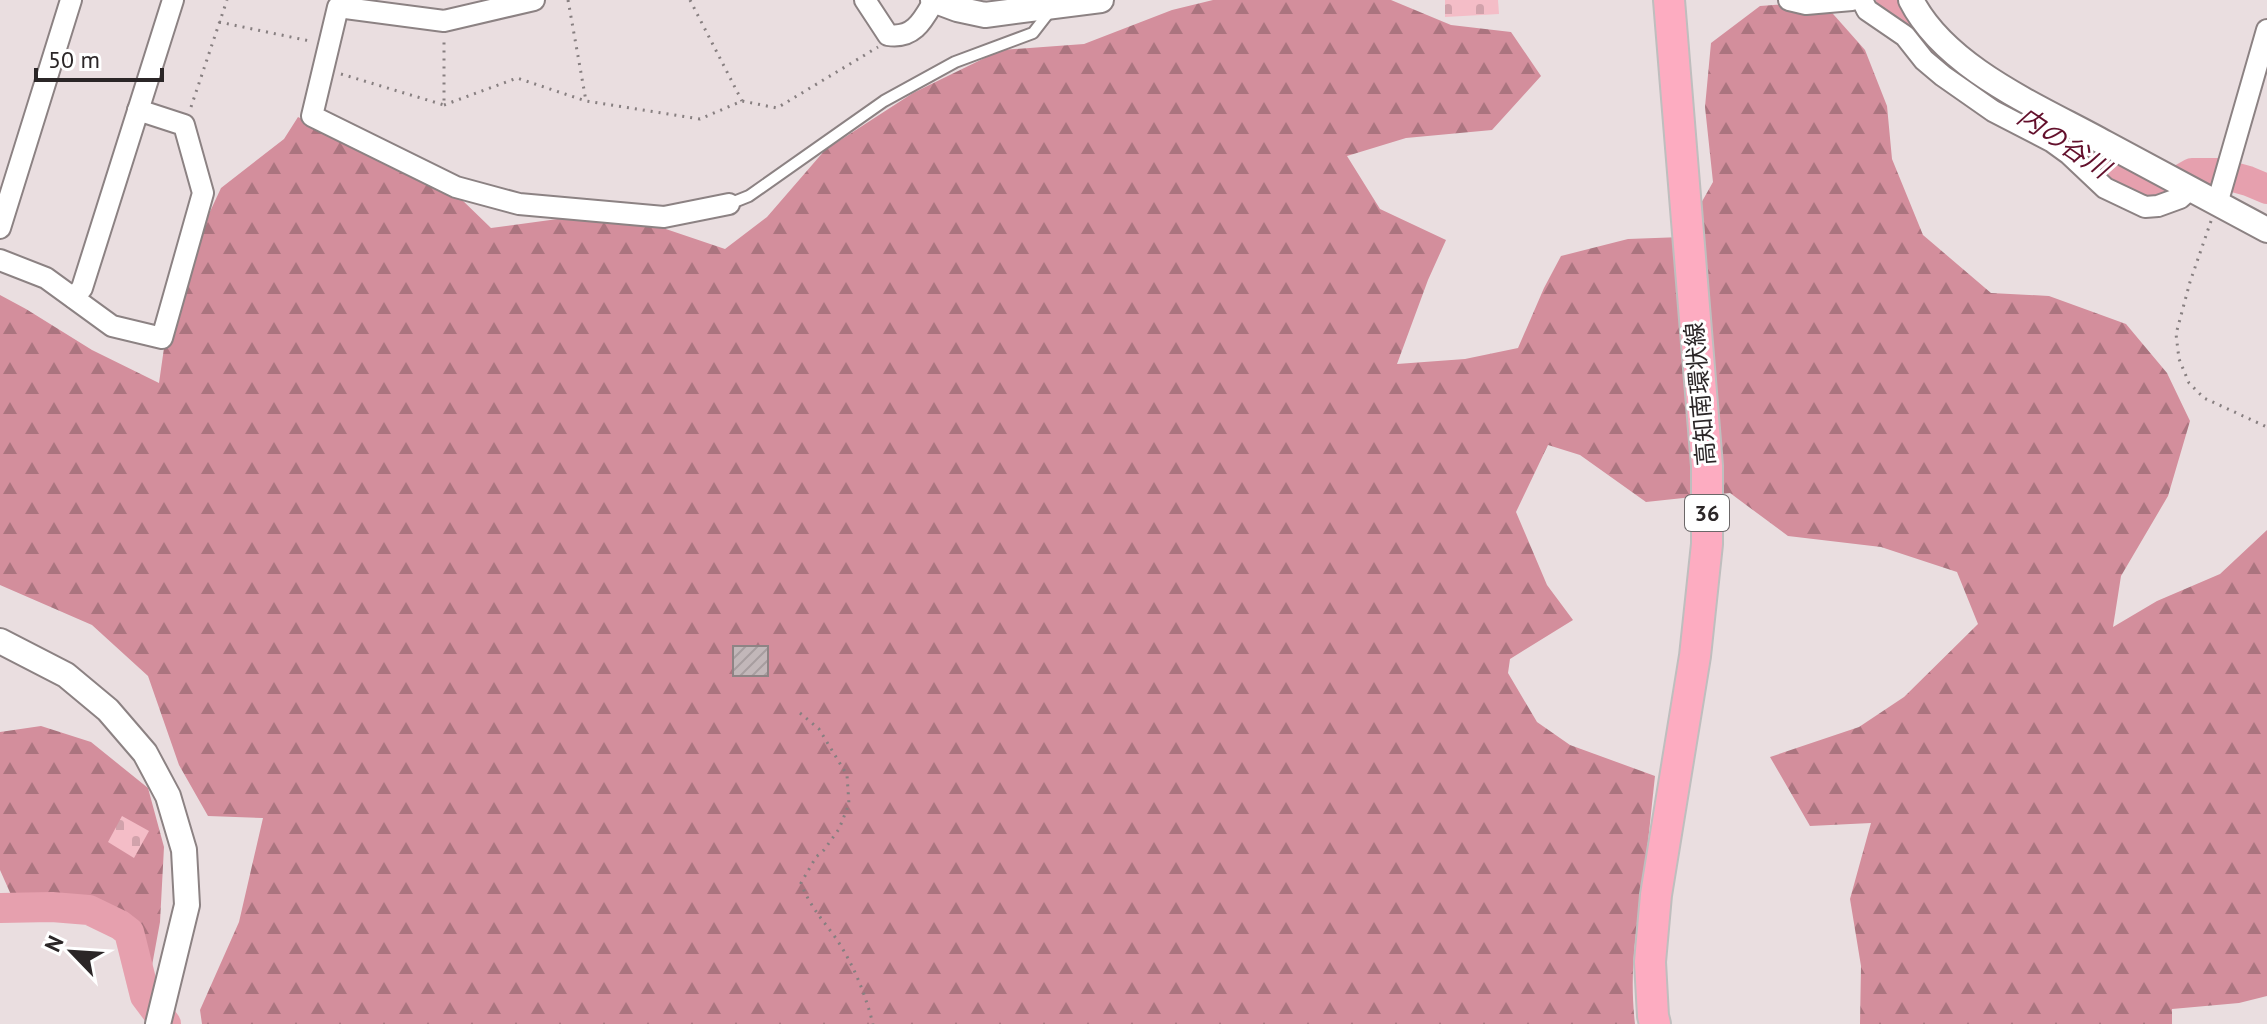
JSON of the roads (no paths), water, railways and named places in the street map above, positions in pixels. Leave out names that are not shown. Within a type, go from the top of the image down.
[{"type":"main road","name":"高知南環状線","points":[[1655,1024],[1650,962],[1656,895],[1695,656],[1707,544],[1707,466],[1669,0]]},
{"type":"street","points":[[0,228],[71,0]]},
{"type":"street","points":[[74,298],[82,288],[173,0]]},
{"type":"street","points":[[534,0],[444,21],[338,7],[312,116],[456,187],[519,204],[664,217],[729,204]]},
{"type":"street","points":[[865,0],[888,35],[899,37],[921,24],[933,0],[985,8],[1053,6],[1101,0]]},
{"type":"street","points":[[1789,0],[1806,4],[1852,0]]},
{"type":"street","points":[[1862,0],[1867,10],[1905,36],[1924,60],[1943,76],[1993,111],[2051,141],[2105,188],[2145,207],[2180,198],[2190,189]]},
{"type":"street","points":[[1911,0],[1940,40],[1976,69],[2190,189],[2220,195],[2267,230]]},
{"type":"street","points":[[2220,195],[2267,30]]},
{"type":"street","points":[[0,260],[46,278],[112,326],[162,338],[203,193],[184,125],[138,110]]},
{"type":"street","points":[[0,641],[66,675],[108,710],[145,753],[168,796],[184,850],[187,905],[158,1024]]},
{"type":"lane","points":[[729,204],[749,196],[884,101],[955,62],[1033,33],[1053,6]]},
{"type":"waterway","name":"内の谷川","points":[[1891,0],[1930,51],[1972,86],[2057,131],[2102,162],[2136,192],[2157,193],[2192,173],[2219,173],[2267,189]]},
{"type":"waterway","points":[[0,908],[89,910],[120,925],[129,932],[145,996],[166,1024]]}]
